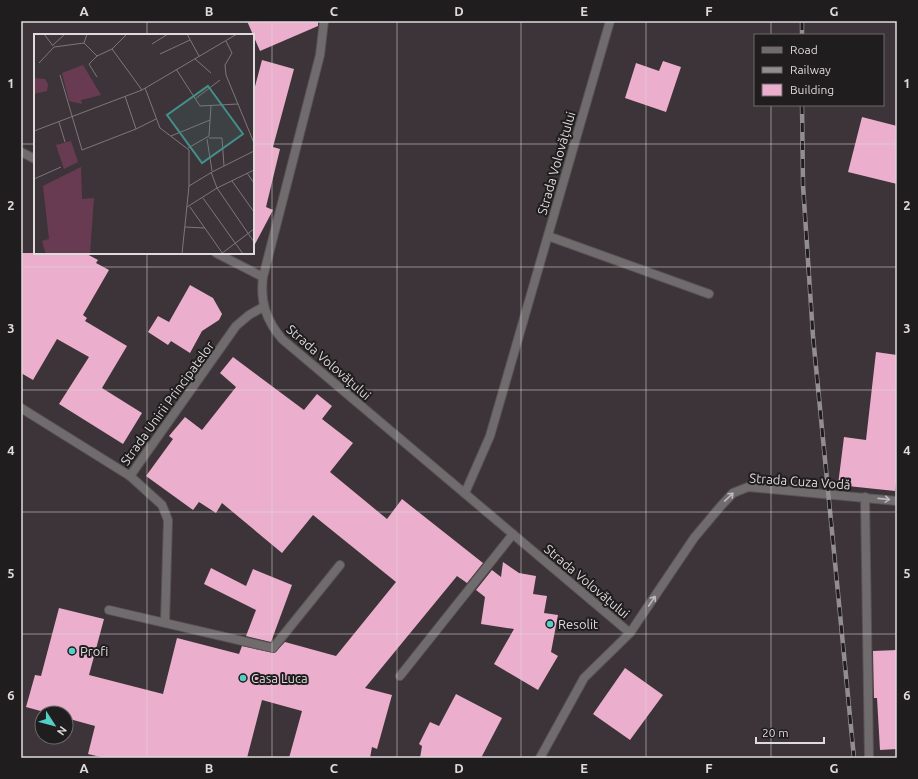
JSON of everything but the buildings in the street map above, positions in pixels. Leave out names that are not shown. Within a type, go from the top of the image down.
[{"type":"street","name":"Strada Volovățului","points":[[324,21],[320,55],[263,277],[261,292],[263,307],[272,328],[282,339],[630,633],[584,678],[540,758]]},
{"type":"street","name":"Strada Volovățului","points":[[465,493],[490,436],[610,21]]},
{"type":"street","points":[[21,152],[34,159]]},
{"type":"street","points":[[548,236],[709,294]]},
{"type":"street","points":[[218,254],[263,277]]},
{"type":"street","name":"Strada Unirii Principatelor","points":[[21,408],[130,476],[236,326],[249,315],[263,307]]},
{"type":"street","points":[[130,476],[162,505],[168,520],[165,623]]},
{"type":"street","name":"Strada Cuza Vodă","points":[[630,633],[694,538],[733,493],[748,487],[829,496],[897,501]]},
{"type":"street","points":[[865,498],[869,758]]},
{"type":"street","points":[[400,676],[513,534]]},
{"type":"street","points":[[109,610],[273,648],[340,565]]},
{"type":"railway","points":[[802,21],[802,34]]},
{"type":"railway","points":[[802,106],[803,185],[813,336],[854,758]]},
{"type":"place","name":"Resolit","points":[[550,624]]},
{"type":"place","name":"Profi","points":[[72,651]]},
{"type":"place","name":"Casa Luca","points":[[243,678]]}]
